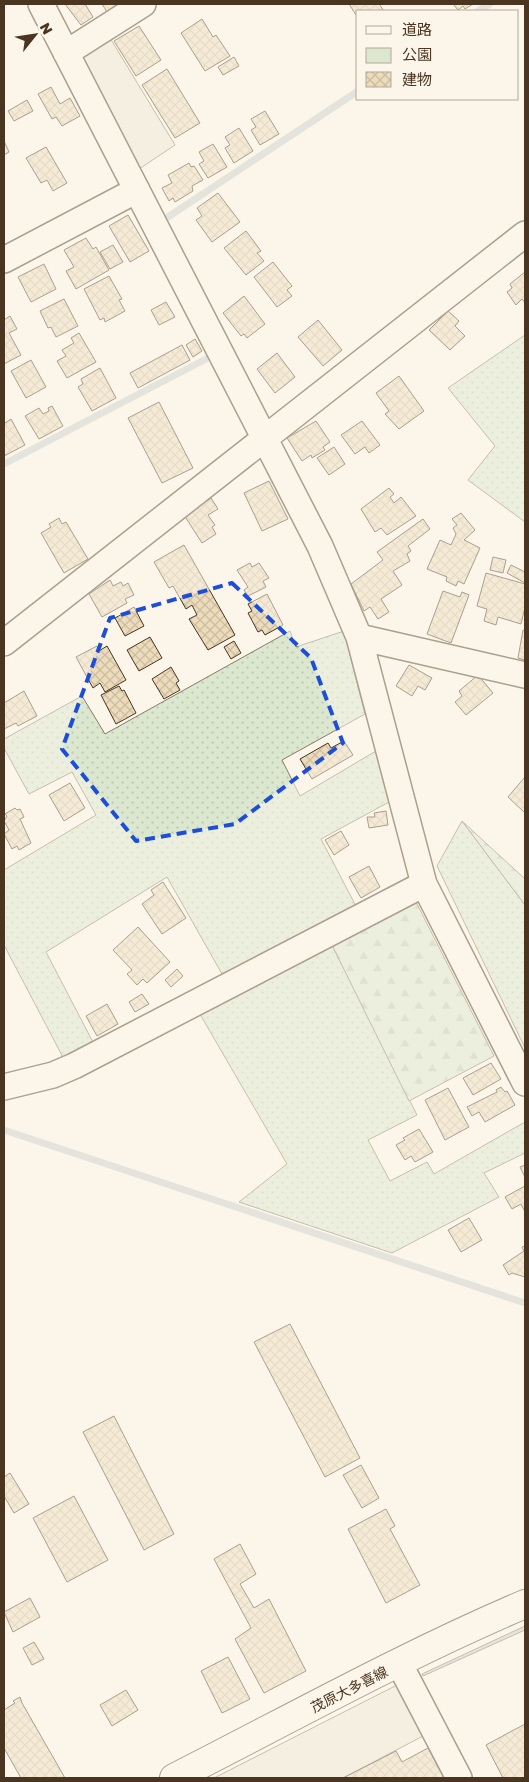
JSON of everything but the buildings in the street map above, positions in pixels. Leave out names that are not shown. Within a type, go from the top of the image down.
[{"type":"main road","name":"茂原大多喜線","points":[[174,1778],[399,1663],[476,1625],[525,1604]]},
{"type":"street","points":[[41,4],[320,546],[359,637],[424,884],[525,1083]]},
{"type":"street","points":[[66,53],[143,4]]},
{"type":"street","points":[[4,260],[137,190]]},
{"type":"street","points":[[4,644],[264,440],[280,424],[411,325],[525,234]]},
{"type":"street","points":[[359,637],[525,675]]},
{"type":"street","points":[[4,1087],[52,1075],[74,1066],[424,884]]},
{"type":"street","points":[[399,1663],[459,1778]]},
{"type":"highlighted area","points":[[232,583],[311,658],[343,743],[235,824],[136,841],[62,749],[110,618]]},
{"type":"green space","points":[[525,335],[525,522],[468,480],[495,446],[448,388]]},
{"type":"green space","points":[[290,631],[296,647],[344,631],[365,714],[282,760],[300,796],[376,751],[389,802],[321,839],[359,912],[226,981],[167,877],[46,952],[96,1048],[66,1063],[4,945],[4,870],[96,815],[72,772],[29,794],[4,748],[4,739],[82,696],[105,734]]},
{"type":"green space","points":[[462,821],[525,905],[525,1048],[437,866]]},
{"type":"green space","points":[[462,821],[525,879],[525,905]]},
{"type":"green space","points":[[416,902],[494,1056],[409,1101],[329,939]]},
{"type":"green space","points":[[329,939],[417,1115],[368,1140],[390,1181],[427,1162],[434,1174],[525,1122],[525,1153],[484,1173],[499,1197],[392,1253],[239,1202],[287,1164],[197,1009]]},
{"type":"shaded area","points":[[110,38],[175,145],[139,169],[82,56]]},
{"type":"shaded area","points":[[525,1626],[525,1630],[423,1676],[422,1674]]},
{"type":"shaded area","points":[[397,1685],[423,1736],[343,1778],[214,1778]]},
{"type":"waterway","points":[[480,10],[490,4]]},
{"type":"waterway","points":[[165,219],[356,92]]},
{"type":"waterway","points":[[4,464],[206,359]]},
{"type":"waterway","points":[[4,1130],[525,1303]]}]
